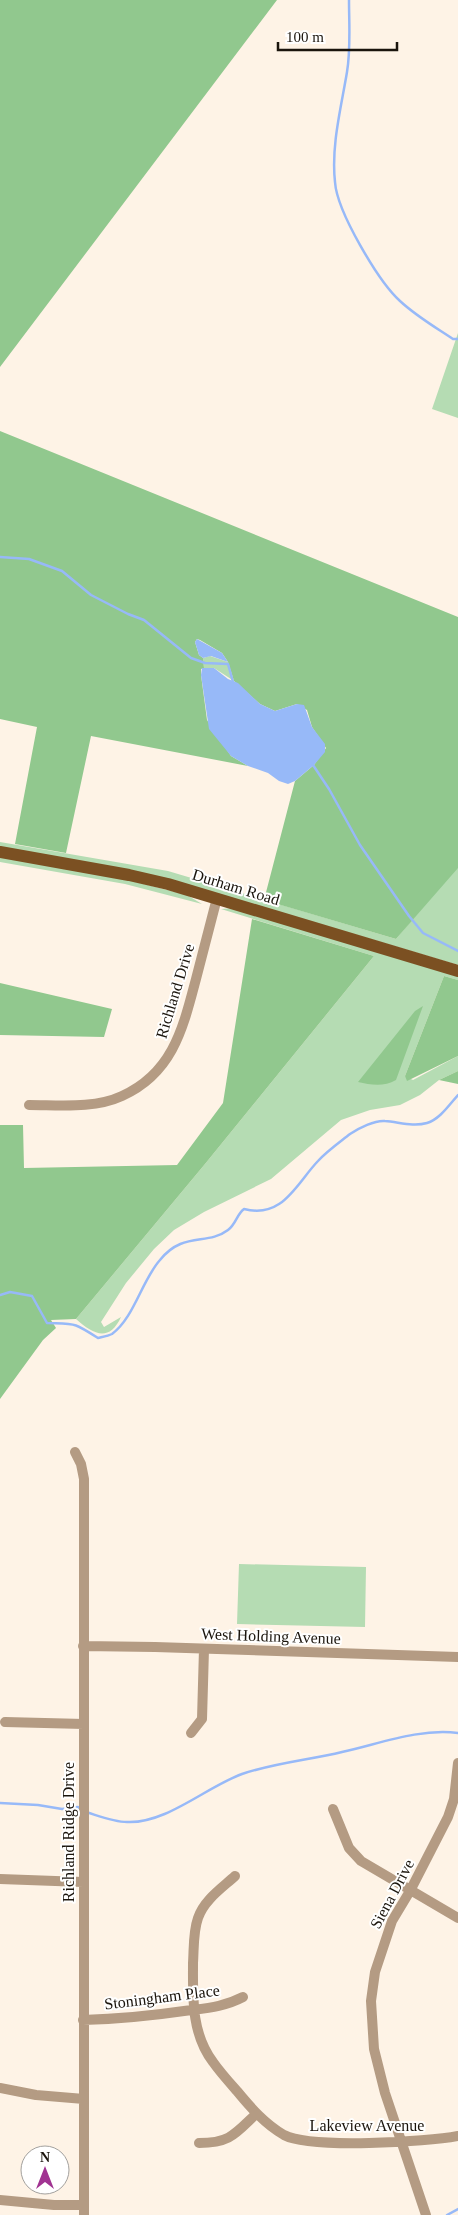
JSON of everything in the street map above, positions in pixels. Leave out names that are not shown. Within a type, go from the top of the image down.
[{"type":"main road","name":"Durham Road","points":[[0,852],[129,875],[217,898],[458,971]]},
{"type":"street","name":"Richland Drive","points":[[28,1105],[101,1102],[127,1093],[140,1086],[159,1070],[180,1037],[217,898]]},
{"type":"street","name":"Richland Ridge Drive","points":[[75,1452],[81,1464],[84,1479],[84,2210]]},
{"type":"street","name":"West Holding Avenue","points":[[83,1646],[458,1657]]},
{"type":"street","points":[[191,1733],[202,1719],[204,1649]]},
{"type":"street","points":[[5,1722],[84,1724]]},
{"type":"street","name":"Siena Drive","points":[[426,2215],[386,2093],[374,2049],[371,2001],[375,1972],[382,1945],[392,1921],[410,1891],[456,1800],[458,1763]]},
{"type":"street","points":[[333,1809],[349,1848],[360,1861],[458,1918]]},
{"type":"street","name":"Lakeview Avenue","points":[[235,1876],[208,1901],[198,1917],[194,1936],[193,2010],[197,2027],[212,2061],[256,2114],[285,2135],[304,2141],[402,2141],[458,2136]]},
{"type":"street","points":[[0,1879],[83,1882]]},
{"type":"street","name":"Stoningham Place","points":[[83,2020],[141,2017],[228,2005],[243,1996]]},
{"type":"street","points":[[0,2088],[36,2095],[84,2099]]},
{"type":"street","points":[[199,2144],[218,2143],[235,2135],[256,2114]]},
{"type":"street","points":[[0,2200],[84,2210]]},
{"type":"green space","points":[[0,0],[277,0],[0,367]]},
{"type":"green space","points":[[458,333],[458,418],[432,409]]},
{"type":"green space","points":[[0,431],[458,617],[458,868],[396,939],[264,900],[295,781],[314,765],[326,748],[312,727],[307,710],[297,704],[275,711],[260,704],[234,681],[228,662],[222,653],[197,639],[195,642],[199,655],[203,658],[204,668],[201,669],[201,675],[207,720],[231,756],[248,766],[91,736],[66,853],[15,844],[37,727],[0,719]]},
{"type":"green space","points":[[210,656],[228,662],[234,681],[214,668],[204,668],[203,658]]},
{"type":"green space","points":[[0,842],[168,871],[396,939],[458,865],[458,965],[168,879],[0,848]]},
{"type":"green space","points":[[0,857],[124,879],[187,895],[202,904],[125,884],[0,862]]},
{"type":"green space","points":[[234,908],[458,974],[458,980],[444,976],[405,1076],[413,1080],[458,1056],[458,1071],[439,1080],[420,1095],[400,1105],[370,1110],[341,1120],[271,1179],[204,1212],[174,1230],[154,1249],[126,1283],[101,1322],[104,1327],[121,1317],[116,1325],[106,1333],[95,1332],[76,1319],[374,956],[221,909]]},
{"type":"green space","points":[[252,919],[374,956],[76,1319],[51,1320],[56,1328],[43,1340],[0,1399],[0,1125],[23,1125],[24,1168],[177,1165],[223,1103]]},
{"type":"green space","points":[[444,976],[458,980],[458,1056],[407,1081],[405,1076]]},
{"type":"green space","points":[[0,983],[112,1009],[104,1037],[0,1035]]},
{"type":"green space","points":[[423,1006],[396,1080],[373,1085],[358,1082],[415,1011]]},
{"type":"green space","points":[[458,1071],[458,1084],[439,1080]]},
{"type":"green space","points":[[239,1564],[366,1567],[365,1627],[237,1624]]},
{"type":"water","points":[[197,639],[222,653],[228,662],[211,656],[203,658],[199,655],[195,642]]},
{"type":"water","points":[[202,668],[214,668],[228,679],[238,683],[260,704],[275,711],[297,704],[304,705],[312,727],[325,744],[325,752],[314,765],[295,781],[288,784],[231,756],[209,729],[201,675]]},
{"type":"waterway","points":[[349,0],[350,36],[348,63],[334,155],[335,182],[343,211],[360,246],[391,292],[419,316],[453,339],[458,339]]},
{"type":"waterway","points":[[0,557],[29,559],[62,571],[91,595],[144,620],[191,658],[205,663],[228,664],[233,682]]},
{"type":"waterway","points":[[313,765],[329,789],[360,845],[409,916],[423,933],[458,951]]},
{"type":"waterway","points":[[0,1295],[10,1292],[32,1296],[47,1323],[74,1325],[98,1338],[110,1335],[126,1319],[154,1268],[177,1245],[220,1235],[231,1228],[244,1209],[257,1211],[269,1209],[279,1204],[295,1189],[329,1150],[358,1129],[381,1121],[411,1124],[427,1123],[440,1115],[458,1095]]},
{"type":"waterway","points":[[86,1812],[117,1821],[142,1821],[171,1811],[228,1780],[254,1770],[330,1755],[414,1735],[443,1732],[458,1733]]},
{"type":"waterway","points":[[0,1803],[38,1805],[62,1809],[78,1807],[82,1810]]},
{"type":"waterway","points":[[447,2215],[458,2209]]}]
